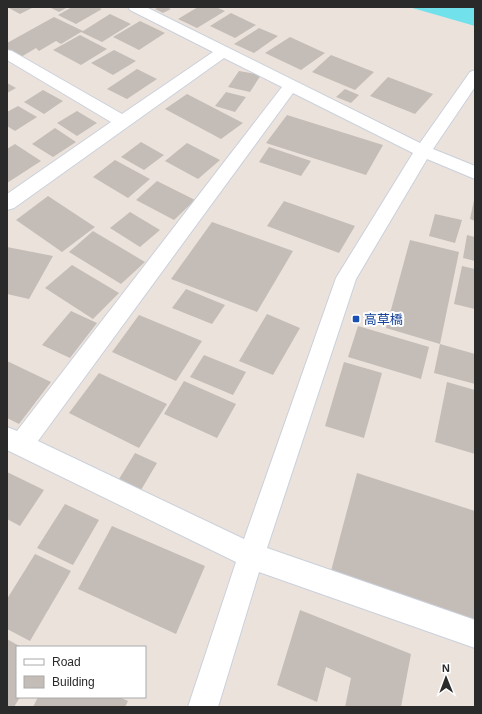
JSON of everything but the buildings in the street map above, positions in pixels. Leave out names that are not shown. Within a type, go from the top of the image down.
[{"type":"street","points":[[135,7],[423,151],[475,173]]},
{"type":"street","points":[[7,203],[224,51]]},
{"type":"street","points":[[7,54],[123,122]]},
{"type":"street","points":[[203,707],[251,556],[346,278],[423,151],[474,78]]},
{"type":"street","points":[[291,85],[14,441],[251,556],[475,634]]},
{"type":"water","points":[[409,7],[475,7],[475,26]]},
{"type":"place","name":"高草橋","points":[[356,319]]}]
